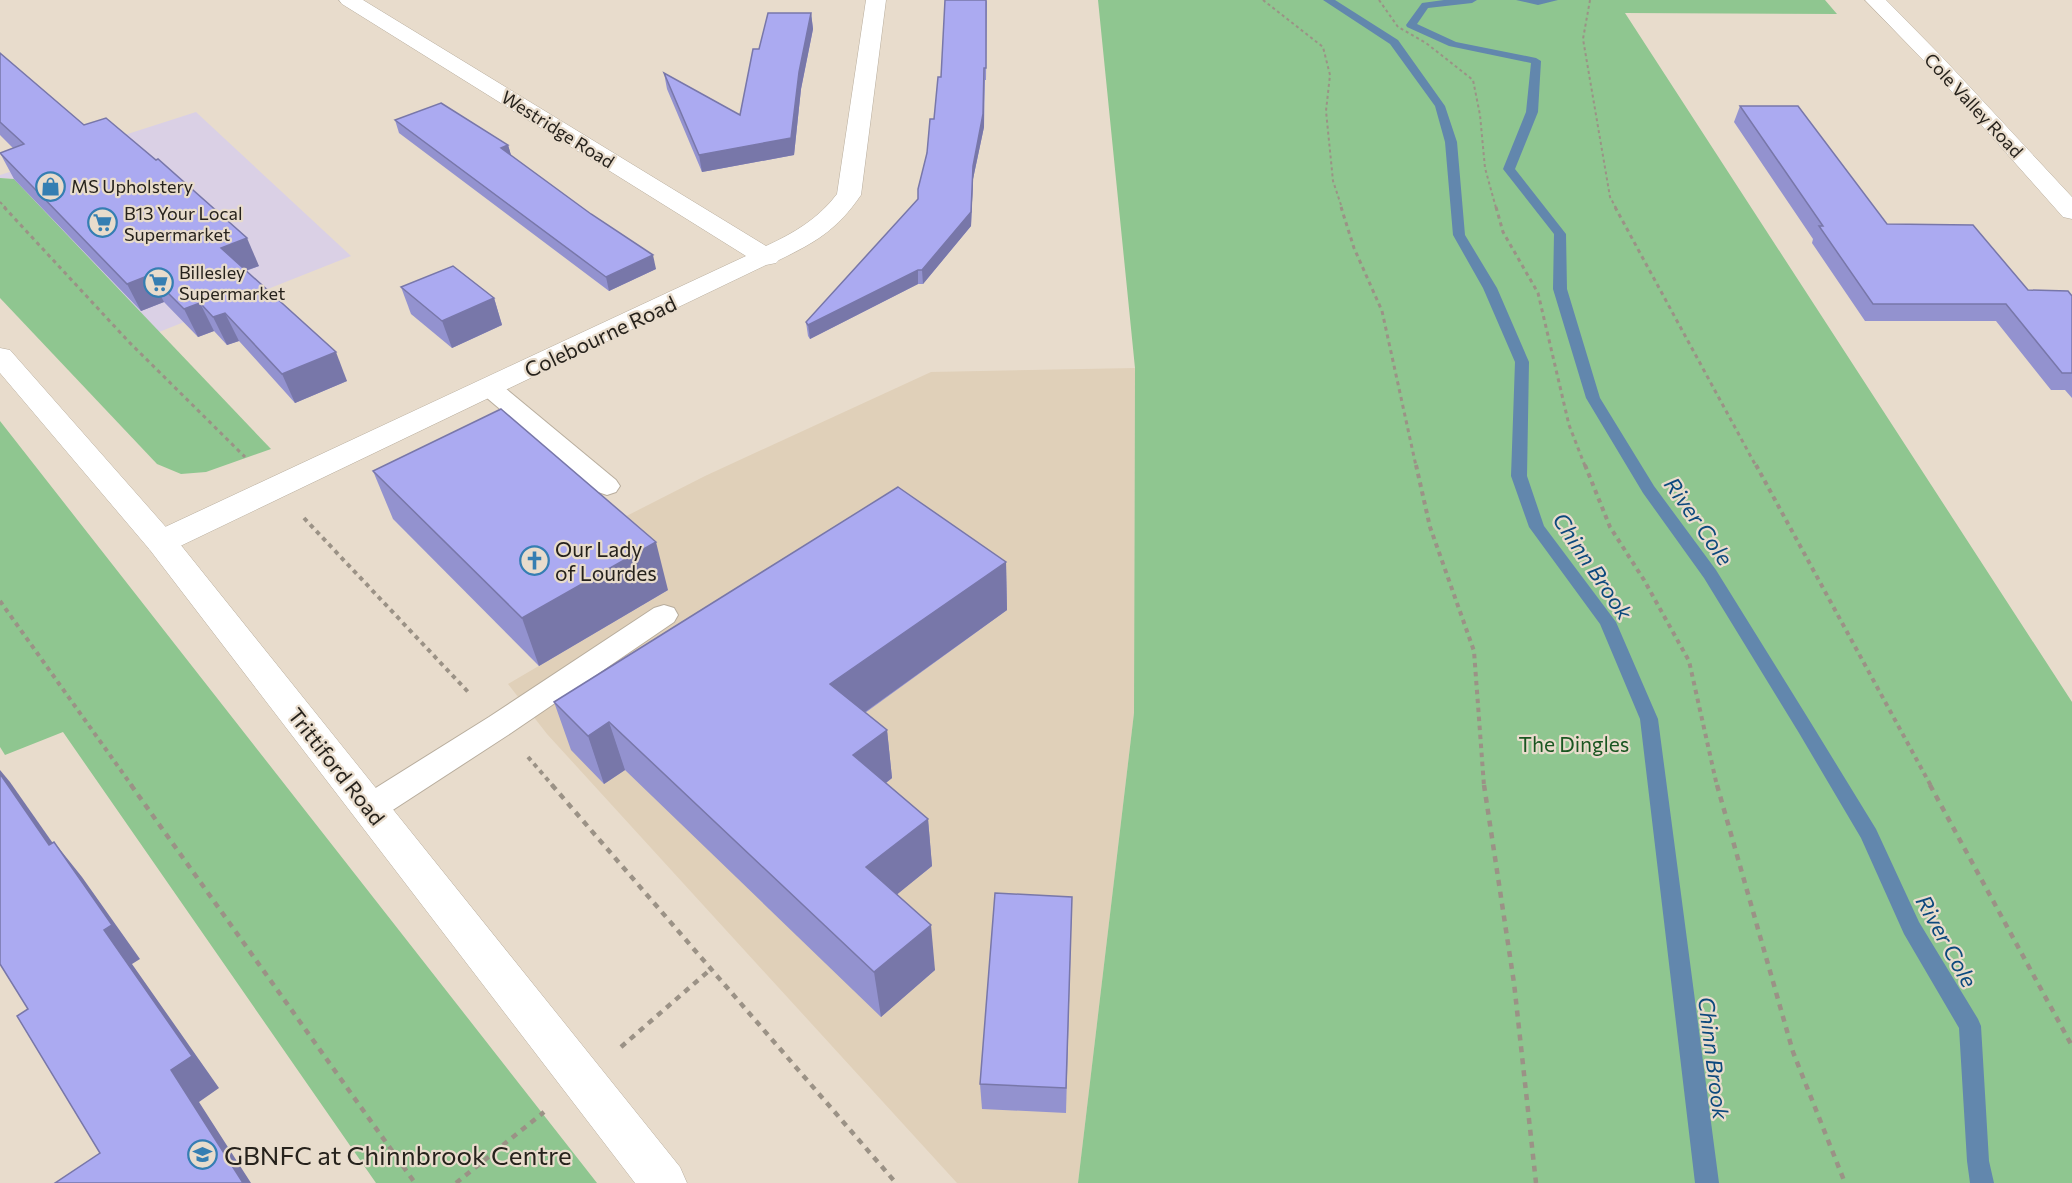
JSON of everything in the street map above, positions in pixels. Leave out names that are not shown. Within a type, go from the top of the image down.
[{"type":"street","name":"Westridge Road","points":[[349,0],[767,258]]},
{"type":"street","name":"Colebourne Road","points":[[161,542],[767,258],[808,236],[836,212],[849,195],[876,0]]},
{"type":"street","name":"Cole Valley Road","points":[[1875,0],[1935,61],[2072,212]]},
{"type":"street","name":"Trittiford Road","points":[[0,356],[161,542],[664,1183]]},
{"type":"lane","points":[[490,388],[607,486]]},
{"type":"lane","points":[[370,808],[500,725],[664,615]]},
{"type":"path","points":[[1263,0],[1323,47],[1330,75],[1326,111],[1333,181],[1354,248],[1382,311],[1430,527],[1474,651],[1480,768],[1514,983],[1536,1183]]},
{"type":"path","points":[[1380,0],[1398,27],[1426,43],[1473,80],[1485,168],[1503,232],[1538,293],[1569,425],[1610,527],[1644,580],[1689,661],[1720,800],[1793,1052],[1845,1183]]},
{"type":"path","points":[[1590,0],[1583,39],[1610,197],[2072,1046]]},
{"type":"path","points":[[0,202],[129,342],[276,489],[500,725],[896,1183]]},
{"type":"path","points":[[0,601],[415,1183]]},
{"type":"shaded area","points":[[196,112],[351,256],[159,332],[14,179],[0,178],[0,175]]},
{"type":"shaded area","points":[[1135,368],[1134,713],[1078,1183],[957,1183],[547,734],[508,684],[668,590],[599,530],[705,476],[931,372]]},
{"type":"green space","name":"The Dingles","points":[[1098,0],[1825,0],[1837,14],[1625,13],[2072,702],[2072,1183],[1078,1183],[1134,713],[1135,368]]},
{"type":"green space","points":[[0,178],[14,179],[271,449],[206,472],[181,474],[157,464],[0,298]]},
{"type":"green space","points":[[0,421],[597,1183],[376,1183],[63,732],[5,755],[0,747]]},
{"type":"building","points":[[945,0],[986,0],[983,114],[973,166],[971,212],[922,270],[808,325],[806,322],[918,199],[918,189],[927,153],[930,119],[934,119],[938,77],[941,77]]},
{"type":"building","points":[[768,13],[811,13],[799,72],[791,138],[699,155],[664,73],[740,115],[753,49],[759,49]]},
{"type":"building","points":[[0,53],[84,125],[106,118],[156,160],[158,159],[247,238],[221,248],[336,352],[282,374],[225,313],[213,317],[200,303],[184,309],[150,275],[127,284],[0,153],[24,144],[0,122]]},
{"type":"building","points":[[441,103],[508,145],[501,148],[591,214],[653,255],[606,277],[395,120]]},
{"type":"building","points":[[1740,106],[1798,106],[1887,224],[1973,225],[2028,290],[2068,291],[2072,296],[2072,373],[2062,373],[2006,304],[1873,304],[1819,226],[1823,226]]},
{"type":"building","points":[[453,266],[494,298],[442,321],[401,287]]},
{"type":"building","name":"Our Lady of Lourdes","points":[[501,409],[656,542],[522,618],[373,471]]},
{"type":"building","points":[[898,487],[1006,562],[830,684],[887,730],[853,755],[928,819],[866,867],[931,925],[874,972],[609,722],[588,736],[554,702]]},
{"type":"building","points":[[0,774],[49,845],[54,842],[112,925],[104,930],[192,1056],[171,1070],[243,1183],[55,1183],[100,1153],[17,1016],[28,1009],[0,964]]},
{"type":"building","points":[[995,893],[1072,897],[1066,1088],[980,1084]]},
{"type":"waterway","name":"Chinn Brook","points":[[1328,0],[1394,42],[1440,106],[1451,142],[1459,235],[1490,288],[1522,362],[1519,476],[1537,527],[1608,622],[1649,719],[1707,1183]]},
{"type":"waterway","name":"River Cole","points":[[1472,0],[1425,5],[1411,25],[1453,44],[1536,61],[1532,112],[1509,169],[1560,234],[1560,289],[1593,398],[1648,489],[1710,574],[1805,728],[1869,835],[1911,928],[1970,1026],[1978,1161],[1982,1183]]},
{"type":"waterway","name":"River Cole","points":[[1521,0],[1538,2],[1553,0]]},
{"type":"place","name":"MS Upholstery","points":[[50,186]]},
{"type":"place","name":"B13 Your Local Supermarket","points":[[103,223]]},
{"type":"place","name":"Billesley Supermarket","points":[[158,282]]},
{"type":"place","name":"Our Lady of Lourdes","points":[[534,560]]},
{"type":"place","name":"GBNFC at Chinnbrook Centre","points":[[203,1154]]}]
